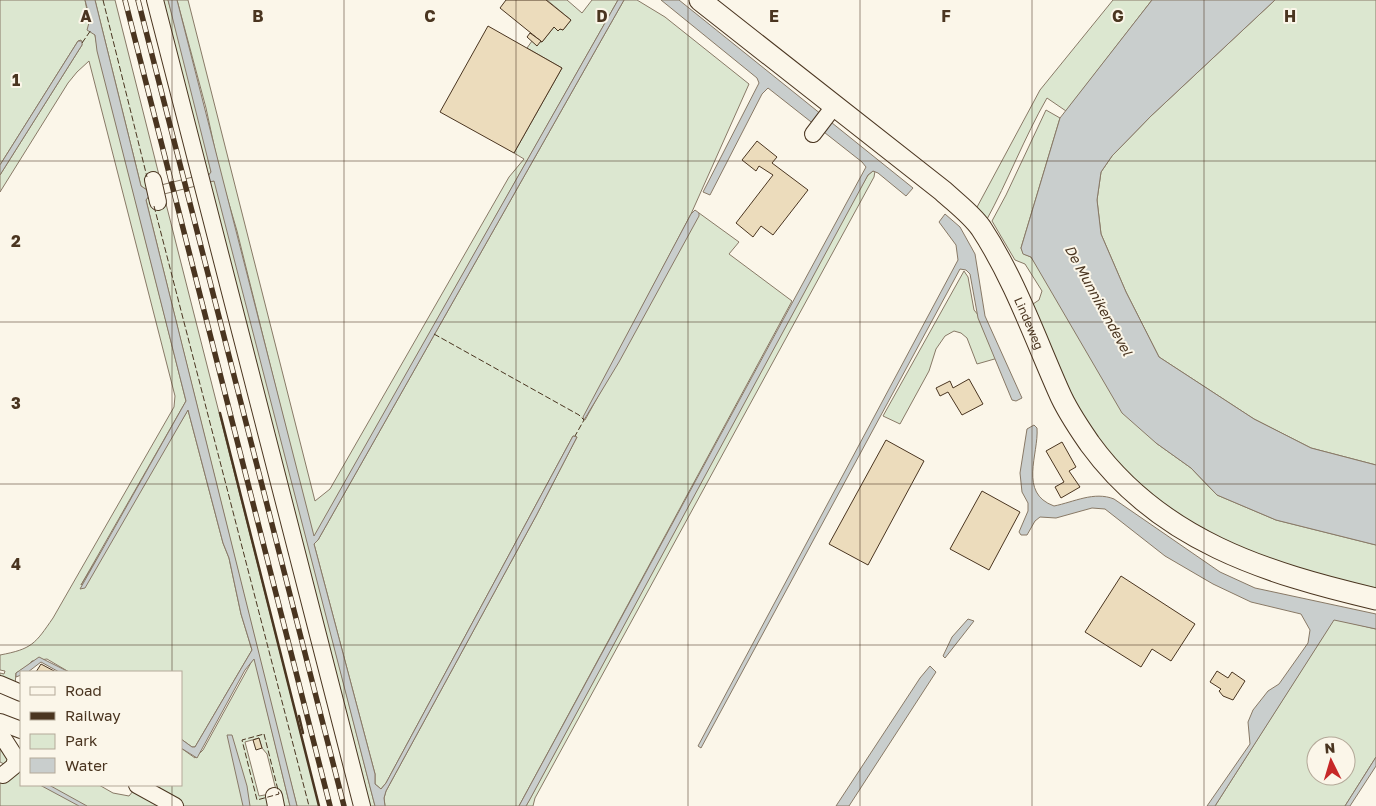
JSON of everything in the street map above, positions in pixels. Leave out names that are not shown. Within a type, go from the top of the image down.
[{"type":"main road","name":"Lindeweg","points":[[712,3],[823,121],[943,191],[981,228],[1001,264],[1069,412],[1100,458],[1136,496],[1177,526],[1224,552],[1288,575],[1376,599]]},
{"type":"street","points":[[155,0],[362,806]]},
{"type":"street","points":[[153,180],[158,202]]},
{"type":"street","points":[[0,722],[20,730]]},
{"type":"street","points":[[0,733],[18,754],[14,766],[3,775]]},
{"type":"street","points":[[139,786],[174,806]]},
{"type":"green space","points":[[0,0],[85,0],[91,31],[95,35],[186,401],[81,585],[188,410],[252,650],[195,747],[182,740],[182,671],[67,671],[47,659],[32,661],[16,673],[15,685],[0,681],[0,673],[4,674],[5,671],[0,670],[0,655],[26,648],[32,644],[53,618],[174,407],[175,396],[89,61],[68,83],[0,192],[0,175],[82,45],[81,40],[78,41],[0,165]]},
{"type":"green space","points":[[95,0],[115,0],[162,187],[147,190],[141,186]]},
{"type":"green space","points":[[163,0],[168,0],[197,107],[211,172],[208,176]]},
{"type":"green space","points":[[177,0],[188,0],[315,501],[330,489],[509,177],[524,159],[514,153],[562,68],[527,48],[532,41],[542,42],[554,27],[558,31],[560,29],[563,30],[571,20],[547,0],[567,0],[582,13],[592,0],[618,0],[315,536],[313,536],[306,510],[237,231],[220,173],[206,108]]},
{"type":"green space","points":[[624,0],[637,0],[665,17],[749,84],[691,214],[583,419],[585,420],[699,213],[739,242],[729,254],[792,301],[519,806],[385,806],[384,798],[386,791],[577,437],[573,436],[386,783],[381,789],[375,784],[375,774],[314,544]]},
{"type":"green space","points":[[1113,0],[1152,0],[1066,111],[1047,98],[986,221],[976,209],[1040,90]]},
{"type":"green space","points":[[1275,0],[1376,0],[1376,465],[1311,448],[1254,419],[1159,357],[1126,292],[1101,234],[1097,200],[1101,172],[1112,156],[1151,116]]},
{"type":"green space","points":[[1046,110],[1060,118],[1021,248],[1024,254],[1031,257],[1156,443],[1191,468],[1217,495],[1276,520],[1376,545],[1376,589],[1297,571],[1236,548],[1160,504],[1092,437],[1030,306],[1039,300],[1042,291],[1025,264],[1015,260],[992,221]]},
{"type":"green space","points":[[875,171],[874,177],[535,798],[533,806],[526,806],[854,199],[868,175]]},
{"type":"green space","points":[[207,180],[214,181],[217,185],[375,806],[369,806]]},
{"type":"green space","points":[[163,192],[319,806],[297,806],[280,741],[146,200],[149,196]]},
{"type":"green space","points":[[964,271],[968,277],[974,310],[984,322],[998,358],[977,364],[967,338],[961,333],[954,331],[945,336],[936,349],[929,371],[900,424],[883,416]]},
{"type":"green space","points":[[1334,619],[1376,629],[1376,757],[1345,806],[1215,806]]},
{"type":"green space","points":[[253,659],[255,660],[290,806],[280,806],[267,754],[262,748],[259,738],[245,742],[259,796],[270,794],[273,806],[180,806],[146,786],[182,786],[182,749],[195,758],[203,750]]},
{"type":"green space","points":[[0,739],[20,762],[20,786],[101,786],[113,793],[129,796],[133,791],[159,806],[0,806],[0,766],[5,768],[6,765],[0,762]]},
{"type":"water","points":[[85,0],[95,0],[141,186],[147,190],[208,176],[211,172],[168,0],[177,0],[314,536],[618,0],[624,0],[314,544],[375,774],[375,784],[381,789],[386,783],[573,436],[577,437],[386,791],[384,798],[385,806],[375,806],[214,181],[149,196],[146,200],[297,806],[290,806],[254,659],[245,670],[197,758],[182,749],[182,740],[195,747],[252,650],[188,410],[85,588],[80,589],[186,401],[97,51],[95,35],[87,30],[90,19]]},
{"type":"water","points":[[661,0],[679,0],[913,188],[906,196],[878,173],[873,171],[868,175],[529,801],[526,806],[519,806],[866,167],[768,88],[762,94],[710,195],[703,192],[759,83],[757,78]]},
{"type":"water","name":"De Munnikendevel","points":[[1152,0],[1275,0],[1151,116],[1112,156],[1101,172],[1097,200],[1101,234],[1126,292],[1159,357],[1254,419],[1311,448],[1376,465],[1376,545],[1276,520],[1217,495],[1191,468],[1156,443],[1122,413],[1031,257],[1023,254],[1021,248],[1060,118]]},
{"type":"water","points":[[78,41],[82,41],[82,45],[0,175],[0,165]]},
{"type":"water","points":[[695,210],[699,213],[699,216],[619,362],[584,420],[583,417],[691,214]]},
{"type":"water","points":[[945,214],[960,227],[975,254],[985,316],[1022,398],[1016,401],[1012,400],[978,318],[970,274],[966,270],[960,269],[701,748],[698,746],[958,260],[956,245],[939,222]]},
{"type":"water","points":[[1034,425],[1037,428],[1037,438],[1033,482],[1036,492],[1043,500],[1054,506],[1099,496],[1114,499],[1220,572],[1255,588],[1376,614],[1376,629],[1334,620],[1215,806],[1207,806],[1250,744],[1248,722],[1253,710],[1268,691],[1279,684],[1308,643],[1310,630],[1301,614],[1251,602],[1213,584],[1165,556],[1105,509],[1092,508],[1056,518],[1040,517],[1035,521],[1027,535],[1021,535],[1019,532],[1028,511],[1028,503],[1022,492],[1020,473],[1027,429]]},
{"type":"water","points":[[968,619],[974,621],[945,658],[943,656],[952,637]]},
{"type":"water","points":[[39,657],[67,671],[57,671],[41,662],[29,671],[20,671],[20,675],[16,677],[16,673]]},
{"type":"water","points":[[930,666],[936,672],[849,806],[836,806],[920,678]]},
{"type":"water","points":[[227,735],[232,735],[247,786],[250,806],[243,806]]},
{"type":"water","points":[[1376,757],[1376,766],[1350,806],[1345,806]]},
{"type":"water","points":[[42,786],[51,786],[87,806],[79,806]]},
{"type":"pier","points":[[193,177],[196,186],[164,194],[161,185]]},
{"type":"building","points":[[506,0],[546,0],[571,20],[563,30],[560,29],[558,31],[554,27],[542,42],[500,8]]},
{"type":"building","points":[[488,26],[562,68],[514,153],[440,112]]},
{"type":"building","points":[[530,33],[541,41],[537,46],[527,37]]},
{"type":"building","points":[[757,141],[777,157],[772,163],[808,190],[773,235],[761,226],[753,237],[736,223],[773,175],[759,166],[756,171],[742,160]]},
{"type":"building","points":[[969,379],[983,404],[962,415],[948,392],[940,396],[936,388],[950,381],[953,388]]},
{"type":"building","points":[[886,440],[924,461],[868,565],[829,544]]},
{"type":"building","points":[[1062,442],[1076,467],[1069,471],[1080,487],[1061,498],[1055,487],[1064,482],[1046,451]]},
{"type":"building","points":[[982,491],[1020,512],[989,570],[950,549]]},
{"type":"building","points":[[1121,576],[1195,624],[1171,661],[1152,649],[1141,667],[1085,632]]},
{"type":"building","points":[[41,664],[54,671],[37,671]]},
{"type":"building","points":[[1217,671],[1228,678],[1232,672],[1245,681],[1233,700],[1223,696],[1219,691],[1221,689],[1210,682]]},
{"type":"building","points":[[259,738],[262,748],[256,750],[253,740]]},
{"type":"railway","points":[[125,0],[330,806]]},
{"type":"railway","points":[[138,0],[344,806]]},
{"type":"fence","points":[[103,0],[147,177]]},
{"type":"fence","points":[[82,43],[91,30]]},
{"type":"fence","points":[[154,206],[309,806]]},
{"type":"fence","points":[[434,334],[579,415],[584,420],[575,436]]},
{"type":"fence","points":[[264,734],[279,794],[257,800],[242,740],[264,734]]},
{"type":"wall","points":[[220,413],[319,806]]},
{"type":"wall","points":[[299,716],[303,733]]}]
